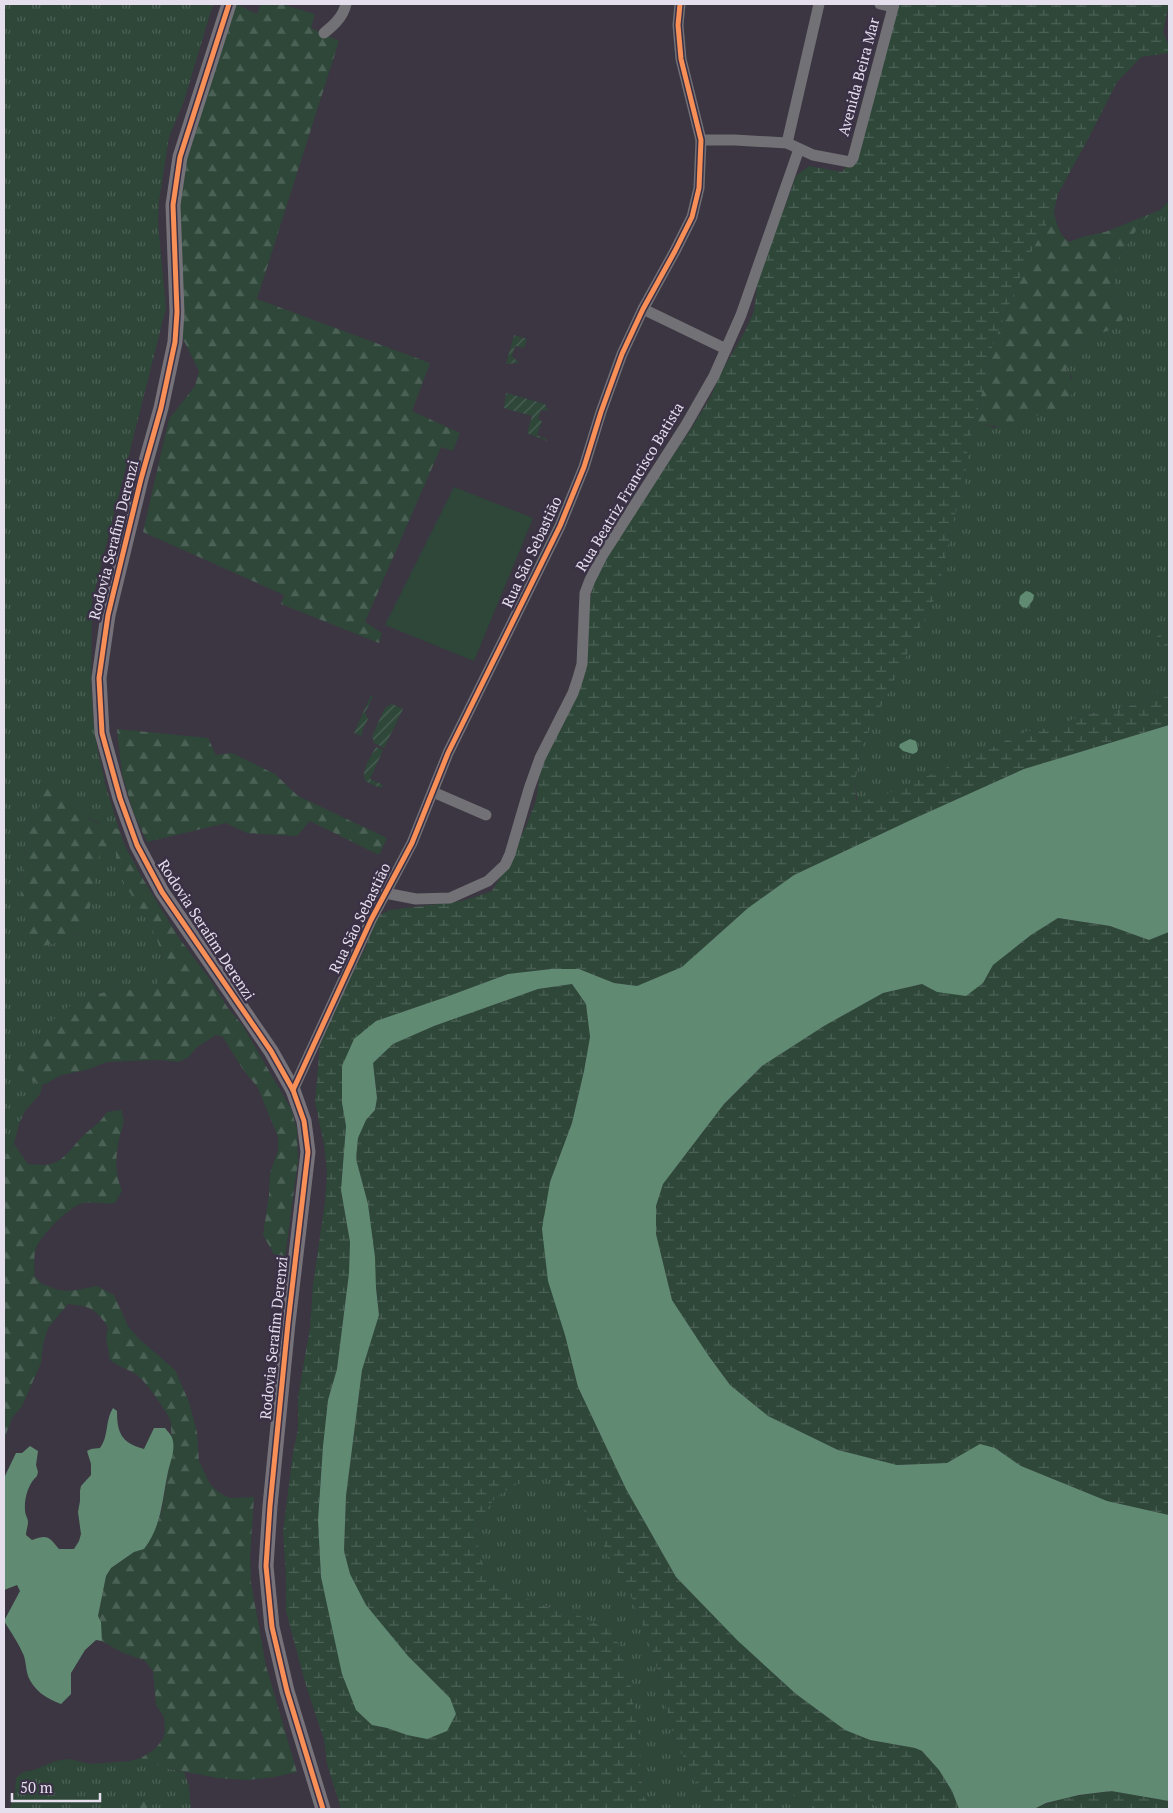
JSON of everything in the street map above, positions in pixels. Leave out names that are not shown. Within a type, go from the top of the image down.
[{"type":"main road","name":"Rodovia Serafim Derenzi","points":[[228,4],[180,157],[173,205],[177,312],[175,342],[161,408],[141,479],[108,615],[99,678],[102,733],[120,798],[137,844],[162,892],[271,1051],[293,1090],[304,1121],[308,1152],[288,1323],[266,1566],[274,1636],[287,1691],[323,1809]]},
{"type":"street","points":[[324,33],[342,15],[346,4]]},
{"type":"street","name":"Rua São Sebastião","points":[[293,1090],[371,920],[412,844],[448,753],[560,526],[584,467],[622,354],[643,309],[692,217],[699,188],[701,140],[681,59],[678,25],[680,4]]},
{"type":"street","points":[[787,143],[819,4]]},
{"type":"street","points":[[880,4],[893,6]]},
{"type":"street","name":"Avenida Beira Mar","points":[[799,149],[813,155],[847,162],[850,162],[853,158],[893,6]]},
{"type":"street","points":[[701,140],[787,143],[799,149]]},
{"type":"street","name":"Rua Beatriz Francisco Batista","points":[[385,893],[416,899],[450,898],[488,881],[505,865],[540,758],[573,693],[578,678],[582,664],[585,593],[590,580],[602,556],[686,425],[714,376],[741,316],[799,149]]},
{"type":"street","points":[[643,309],[726,349]]},
{"type":"street","points":[[433,792],[486,815]]},
{"type":"green space","points":[[4,4],[213,4],[184,101],[169,137],[159,201],[158,224],[166,308],[92,601],[91,685],[93,718],[106,787],[119,829],[109,828],[86,816],[72,799],[44,791],[40,806],[29,826],[25,845],[21,895],[49,945],[75,935],[92,898],[99,855],[107,848],[116,853],[117,867],[157,940],[162,970],[157,986],[140,990],[100,993],[79,1001],[62,1012],[38,1037],[15,1067],[37,1084],[43,1084],[40,1094],[25,1111],[19,1124],[14,1144],[4,1159]]},
{"type":"green space","points":[[236,4],[257,14],[261,4],[281,4],[315,14],[311,28],[339,41],[257,299],[430,363],[412,411],[460,433],[453,451],[441,447],[365,622],[382,633],[379,643],[281,604],[284,595],[143,532],[169,419],[195,386],[199,371],[183,339],[179,202],[186,150]]},
{"type":"green space","points":[[897,4],[1169,4],[1163,32],[1169,47],[1169,53],[1141,57],[1117,82],[1058,194],[1054,211],[1028,258],[991,350],[974,428],[968,442],[965,480],[954,518],[938,592],[862,745],[856,779],[856,800],[875,799],[1000,744],[1018,733],[1054,727],[1086,714],[1125,708],[1155,695],[1169,685],[1169,725],[1024,769],[794,875],[748,908],[682,967],[637,986],[614,983],[579,969],[550,969],[508,974],[376,1021],[342,1103],[346,1126],[341,1190],[350,1242],[349,1273],[337,1369],[328,1400],[318,1520],[321,1577],[329,1613],[372,1725],[407,1735],[450,1698],[408,1656],[366,1605],[350,1574],[344,1551],[346,1496],[362,1370],[379,1315],[368,1204],[356,1159],[358,1138],[366,1120],[375,1110],[377,1098],[373,1063],[393,1044],[434,1026],[538,989],[572,984],[586,1004],[590,1037],[572,1123],[550,1182],[565,1335],[578,1387],[626,1489],[676,1577],[737,1640],[796,1694],[845,1730],[870,1740],[922,1751],[939,1770],[952,1791],[959,1809],[880,1809],[865,1797],[858,1801],[857,1809],[819,1809],[794,1796],[785,1798],[774,1809],[721,1809],[709,1803],[674,1739],[653,1653],[634,1602],[579,1502],[564,1484],[550,1477],[524,1480],[496,1497],[486,1510],[476,1530],[479,1556],[493,1582],[518,1595],[548,1607],[580,1616],[611,1631],[620,1647],[631,1687],[636,1718],[643,1796],[654,1809],[341,1809],[327,1764],[324,1740],[305,1682],[286,1611],[283,1532],[298,1429],[298,1397],[310,1328],[313,1285],[325,1202],[327,1172],[324,1144],[315,1102],[320,1044],[366,947],[374,918],[390,910],[462,901],[492,891],[504,871],[527,824],[536,800],[540,774],[547,753],[577,695],[592,589],[608,552],[691,429],[711,396],[722,371],[744,333],[754,311],[759,271],[796,176],[809,166],[842,172],[855,156]]},
{"type":"green space","points":[[1169,201],[1169,627],[1165,629],[1158,642],[1169,655],[1169,685],[1155,695],[1125,708],[1086,714],[1054,727],[1018,733],[1000,744],[875,800],[857,800],[856,779],[862,745],[938,592],[954,518],[965,480],[968,442],[974,428],[983,424],[995,428],[1042,413],[1073,378],[1066,369],[1074,349],[1087,337],[1114,329],[1123,309],[1113,290],[1118,259],[1140,224],[1150,214],[1160,210]]},
{"type":"green space","points":[[1054,211],[1060,232],[1069,242],[1105,232],[1150,214],[1140,224],[1118,259],[1113,290],[1123,309],[1123,319],[1114,329],[1087,337],[1074,349],[1066,369],[1072,382],[1072,393],[1061,417],[1042,413],[1010,429],[983,424],[974,428],[991,350],[1028,258]]},
{"type":"green space","points":[[514,335],[527,339],[524,348],[515,346],[512,356],[519,363],[506,364]]},
{"type":"green space","points":[[506,393],[545,404],[548,411],[541,410],[538,419],[542,421],[537,435],[547,441],[527,433],[532,416],[504,408]]},
{"type":"green space","points":[[454,487],[533,518],[474,661],[385,625]]},
{"type":"green space","points":[[1169,627],[1169,655],[1158,642],[1157,636]]},
{"type":"green space","points":[[371,695],[373,696],[365,713],[368,719],[362,731],[362,736],[354,733]]},
{"type":"green space","points":[[392,704],[403,709],[384,748],[374,743],[372,736],[384,710]]},
{"type":"green space","points":[[117,729],[208,738],[216,755],[232,753],[275,774],[298,796],[387,838],[379,855],[310,821],[297,836],[247,833],[226,823],[147,842],[134,814],[122,774]]},
{"type":"green space","points":[[376,747],[383,750],[370,779],[383,785],[381,788],[367,782],[364,778],[365,769]]},
{"type":"green space","points":[[49,787],[67,795],[86,816],[102,824],[119,829],[125,846],[140,874],[179,938],[209,978],[228,1008],[243,1026],[291,1109],[297,1129],[298,1161],[285,1257],[274,1254],[263,1235],[270,1173],[278,1151],[278,1137],[258,1088],[242,1068],[223,1037],[216,1035],[197,1047],[189,1057],[179,1062],[160,1060],[107,1062],[86,1070],[61,1075],[46,1084],[37,1084],[15,1067],[25,1050],[54,1019],[70,1006],[99,994],[118,990],[140,990],[157,986],[162,970],[157,940],[117,867],[116,853],[107,848],[97,862],[91,901],[87,916],[80,929],[68,939],[47,945],[38,947],[29,941],[21,895],[25,845],[29,826],[40,806],[44,791]]},
{"type":"green space","points":[[1058,918],[1110,926],[1149,940],[1169,932],[1169,1515],[1107,1501],[1021,1466],[995,1448],[958,1457],[947,1463],[897,1465],[838,1450],[768,1416],[730,1385],[672,1300],[656,1234],[656,1206],[663,1184],[724,1104],[762,1066],[824,1026],[883,993],[922,984],[937,992],[983,983],[993,965],[1031,935]]},
{"type":"green space","points":[[121,1110],[124,1122],[120,1135],[116,1166],[122,1191],[115,1203],[88,1202],[80,1204],[68,1211],[55,1223],[43,1236],[36,1248],[34,1276],[42,1284],[58,1290],[71,1291],[97,1286],[114,1295],[128,1326],[137,1337],[175,1370],[189,1402],[197,1432],[199,1461],[210,1484],[218,1492],[230,1498],[254,1497],[250,1558],[251,1583],[266,1666],[297,1772],[248,1780],[218,1778],[165,1768],[141,1758],[155,1749],[163,1739],[165,1732],[164,1717],[156,1705],[153,1671],[144,1660],[123,1653],[102,1641],[101,1622],[98,1616],[106,1576],[111,1568],[134,1552],[144,1549],[155,1530],[162,1510],[173,1442],[171,1424],[159,1401],[138,1376],[110,1360],[106,1338],[108,1327],[99,1315],[91,1309],[68,1304],[48,1328],[43,1344],[41,1363],[22,1406],[12,1418],[6,1434],[4,1448],[4,1159],[14,1144],[28,1164],[46,1165],[56,1162],[68,1153],[107,1112]]},
{"type":"green space","points":[[550,1477],[564,1484],[579,1502],[619,1572],[634,1602],[653,1653],[674,1739],[709,1803],[721,1809],[654,1809],[643,1796],[636,1718],[631,1687],[620,1647],[611,1632],[580,1616],[548,1607],[493,1582],[479,1556],[476,1531],[486,1510],[496,1497],[524,1480]]},
{"type":"green space","points":[[141,1758],[165,1768],[184,1772],[189,1786],[191,1809],[148,1809],[148,1807],[130,1801],[126,1809],[10,1809],[15,1792],[16,1778],[23,1772],[34,1770],[55,1761],[69,1759],[91,1764],[130,1761]]},
{"type":"green space","points":[[1111,1791],[1169,1801],[1169,1809],[1034,1809],[1062,1799]]},
{"type":"green space","points":[[794,1796],[819,1809],[774,1809],[785,1798]]},
{"type":"green space","points":[[138,1797],[144,1799],[148,1809],[126,1809],[130,1801]]},
{"type":"green space","points":[[865,1797],[880,1809],[857,1809],[857,1801]]},
{"type":"shaded area","points":[[1026,591],[1034,595],[1027,608],[1022,607],[1019,603],[1020,596]]},
{"type":"shaded area","points":[[1169,725],[1169,932],[1149,940],[1110,926],[1058,918],[1031,935],[993,965],[983,983],[966,996],[937,992],[922,984],[883,993],[824,1026],[762,1066],[724,1104],[663,1184],[656,1206],[656,1234],[672,1300],[730,1385],[768,1416],[838,1450],[897,1465],[947,1463],[980,1444],[995,1448],[1021,1466],[1107,1501],[1169,1515],[1169,1801],[1111,1791],[1079,1795],[1046,1803],[1034,1809],[959,1809],[952,1791],[939,1770],[922,1751],[870,1740],[845,1730],[796,1694],[737,1640],[676,1577],[626,1489],[578,1387],[565,1335],[548,1281],[542,1229],[550,1182],[572,1123],[590,1037],[586,1004],[572,984],[538,989],[434,1026],[393,1044],[373,1063],[377,1098],[375,1110],[366,1120],[358,1138],[356,1159],[368,1204],[375,1257],[379,1315],[362,1370],[346,1496],[344,1551],[350,1574],[366,1605],[408,1656],[450,1698],[456,1714],[447,1731],[427,1739],[372,1725],[356,1710],[342,1674],[321,1577],[318,1520],[328,1400],[337,1369],[349,1273],[350,1242],[341,1190],[346,1126],[342,1103],[342,1066],[354,1039],[376,1021],[508,974],[551,969],[579,969],[614,983],[637,986],[682,967],[748,908],[794,875],[1024,769]]},
{"type":"shaded area","points":[[910,739],[916,741],[918,749],[913,754],[903,751],[899,747],[900,744]]},
{"type":"shaded area","points":[[113,1408],[117,1411],[119,1431],[125,1440],[136,1447],[144,1449],[154,1428],[165,1428],[172,1439],[173,1453],[158,1522],[150,1540],[144,1549],[134,1552],[111,1568],[106,1576],[98,1616],[101,1622],[102,1641],[96,1640],[85,1650],[71,1673],[71,1694],[61,1704],[37,1690],[34,1686],[28,1676],[22,1652],[4,1621],[20,1591],[17,1585],[4,1590],[4,1478],[16,1453],[22,1453],[30,1446],[38,1451],[37,1476],[29,1487],[25,1501],[25,1512],[28,1522],[26,1535],[32,1540],[42,1537],[48,1538],[59,1549],[74,1549],[81,1534],[78,1512],[81,1486],[91,1475],[91,1464],[87,1451],[100,1448],[105,1438]]},
{"type":"cycle path","points":[[229,4],[180,157],[173,205],[177,312],[175,342],[161,408],[141,479],[108,615],[99,678],[102,733],[120,798],[137,845],[162,892],[271,1051],[293,1090],[304,1121],[308,1152],[288,1323],[266,1566],[272,1627],[287,1691],[323,1809]]},
{"type":"cycle path","points":[[293,1090],[371,920],[412,843],[448,753],[560,526],[584,467],[622,354],[643,309],[692,217],[699,188],[701,140],[681,59],[678,25],[680,4]]}]
